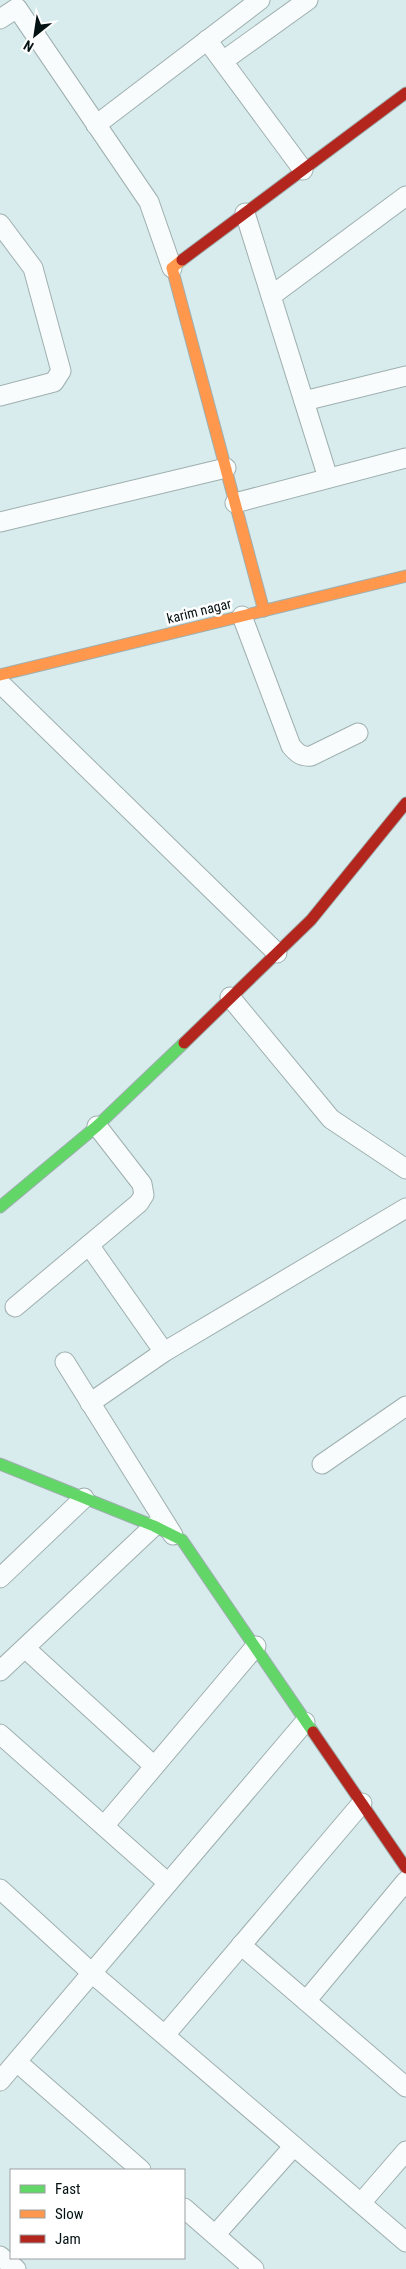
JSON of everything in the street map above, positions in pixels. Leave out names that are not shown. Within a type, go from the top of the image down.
[{"type":"street","points":[[96,125],[260,0]]},
{"type":"street","points":[[224,62],[308,0]]},
{"type":"street","points":[[0,19],[23,4],[96,125],[149,202],[172,268],[264,611]]},
{"type":"street","points":[[208,40],[303,170]]},
{"type":"street","points":[[172,268],[303,170],[404,98]]},
{"type":"street","points":[[271,296],[406,196]]},
{"type":"street","points":[[245,213],[328,478]]},
{"type":"street","points":[[0,224],[33,268],[61,371],[54,382],[0,396]]},
{"type":"street","points":[[304,401],[406,376]]},
{"type":"street","points":[[235,502],[406,458]]},
{"type":"street","points":[[0,522],[226,468]]},
{"type":"street","name":"karim nagar","points":[[0,675],[242,616],[405,579]]},
{"type":"street","points":[[242,616],[291,746],[297,753],[311,756],[358,733]]},
{"type":"street","points":[[0,683],[277,953]]},
{"type":"street","points":[[0,1207],[97,1126],[318,913],[406,803]]},
{"type":"street","points":[[230,997],[331,1119],[406,1169]]},
{"type":"street","points":[[15,1308],[139,1203],[144,1195],[142,1184],[97,1126]]},
{"type":"street","points":[[90,1403],[164,1352],[406,1208]]},
{"type":"street","points":[[89,1245],[164,1352]]},
{"type":"street","points":[[65,1362],[173,1535]]},
{"type":"street","points":[[322,1464],[406,1406]]},
{"type":"street","points":[[0,1464],[154,1526],[173,1535],[186,1545],[406,1868]]},
{"type":"street","points":[[0,1578],[84,1498]]},
{"type":"street","points":[[0,1671],[154,1526]]},
{"type":"street","points":[[104,1826],[256,1646]]},
{"type":"street","points":[[25,1648],[154,1766]]},
{"type":"street","points":[[0,2081],[93,1974],[305,1722]]},
{"type":"street","points":[[0,1734],[168,1883]]},
{"type":"street","points":[[165,2035],[362,1804]]},
{"type":"street","points":[[306,2001],[406,1881]]},
{"type":"street","points":[[2,1895],[406,2242]]},
{"type":"street","points":[[241,1946],[406,2088]]},
{"type":"street","points":[[17,2062],[140,2169]]},
{"type":"street","points":[[215,2235],[294,2146]]},
{"type":"street","points":[[361,2203],[406,2151]]},
{"type":"street","points":[[185,2209],[254,2269]]},
{"type":"street","points":[[0,2256],[16,2269]]},
{"type":"traffic: fast","points":[[0,1207],[97,1126],[184,1043]]},
{"type":"traffic: fast","points":[[0,1464],[154,1526],[182,1540],[313,1732]]},
{"type":"traffic: slow","points":[[182,260],[172,268],[264,611]]},
{"type":"traffic: slow","points":[[0,675],[406,576]]},
{"type":"traffic: jam","points":[[182,260],[406,93]]},
{"type":"traffic: jam","points":[[184,1043],[311,920],[406,803]]},
{"type":"traffic: jam","points":[[313,1732],[406,1868]]}]
